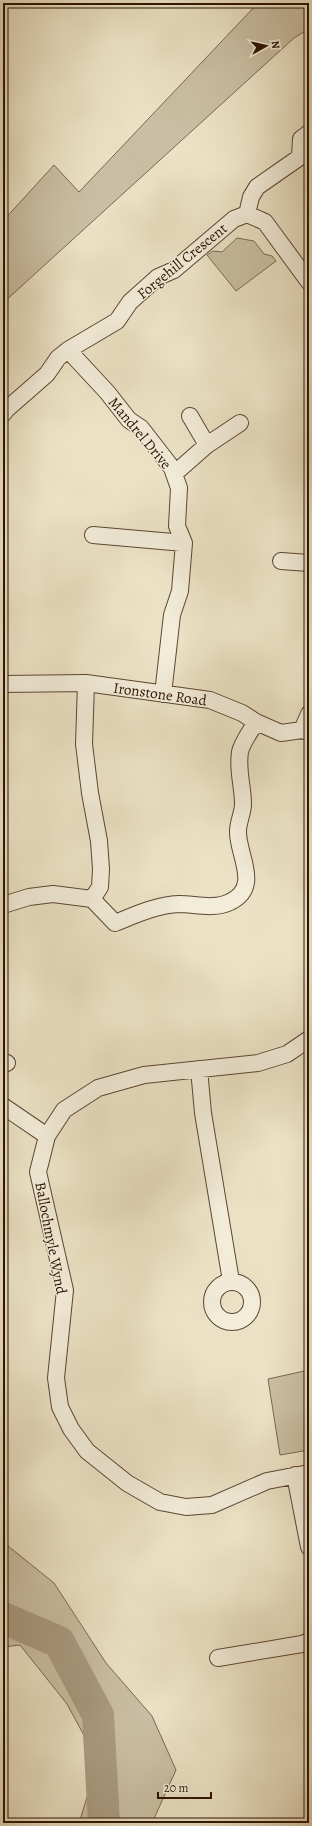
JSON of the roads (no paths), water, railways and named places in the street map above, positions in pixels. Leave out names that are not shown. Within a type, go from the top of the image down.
[{"type":"street","points":[[309,133],[301,139],[300,156],[257,187],[251,198],[247,214],[265,222],[309,282]]},
{"type":"street","name":"Forgehill Crescent","points":[[3,414],[48,374],[58,358],[68,350],[117,321],[130,302],[158,277],[174,270],[234,219],[247,214]]},
{"type":"street","name":"Mandrel Drive","points":[[68,350],[107,392],[129,420],[141,428],[172,468],[179,488],[178,526],[184,543],[180,591],[172,615],[163,694]]},
{"type":"street","points":[[190,416],[207,445]]},
{"type":"street","points":[[174,474],[207,445],[240,423]]},
{"type":"street","points":[[93,535],[184,543]]},
{"type":"street","points":[[281,560],[309,563]]},
{"type":"street","points":[[86,683],[84,744],[90,793],[100,842],[101,869],[100,887],[92,899]]},
{"type":"street","name":"Ironstone Road","points":[[3,684],[86,683],[210,700],[242,713],[256,722],[280,733],[305,731]]},
{"type":"street","points":[[305,731],[309,714]]},
{"type":"street","points":[[3,905],[29,897],[53,894],[92,899],[114,923],[150,909],[178,904],[224,905],[239,896],[247,880],[247,870],[238,831],[243,805],[238,766],[240,750],[256,722]]},
{"type":"street","name":"Ballochmyle Wynd","points":[[302,1474],[267,1481],[212,1505],[186,1507],[160,1502],[127,1482],[87,1451],[71,1429],[60,1407],[56,1381],[64,1290],[38,1172],[47,1136],[64,1110],[98,1088],[144,1075],[258,1063],[286,1054],[309,1039]]},
{"type":"street","points":[[199,1069],[203,1113],[231,1281]]},
{"type":"street","points":[[3,1106],[36,1126],[47,1136]]},
{"type":"street","points":[[302,1474],[309,1547]]},
{"type":"street","points":[[218,1658],[302,1644],[309,1641]]},
{"type":"waterway","points":[[3,1618],[59,1642],[98,1715],[104,1823]]}]
